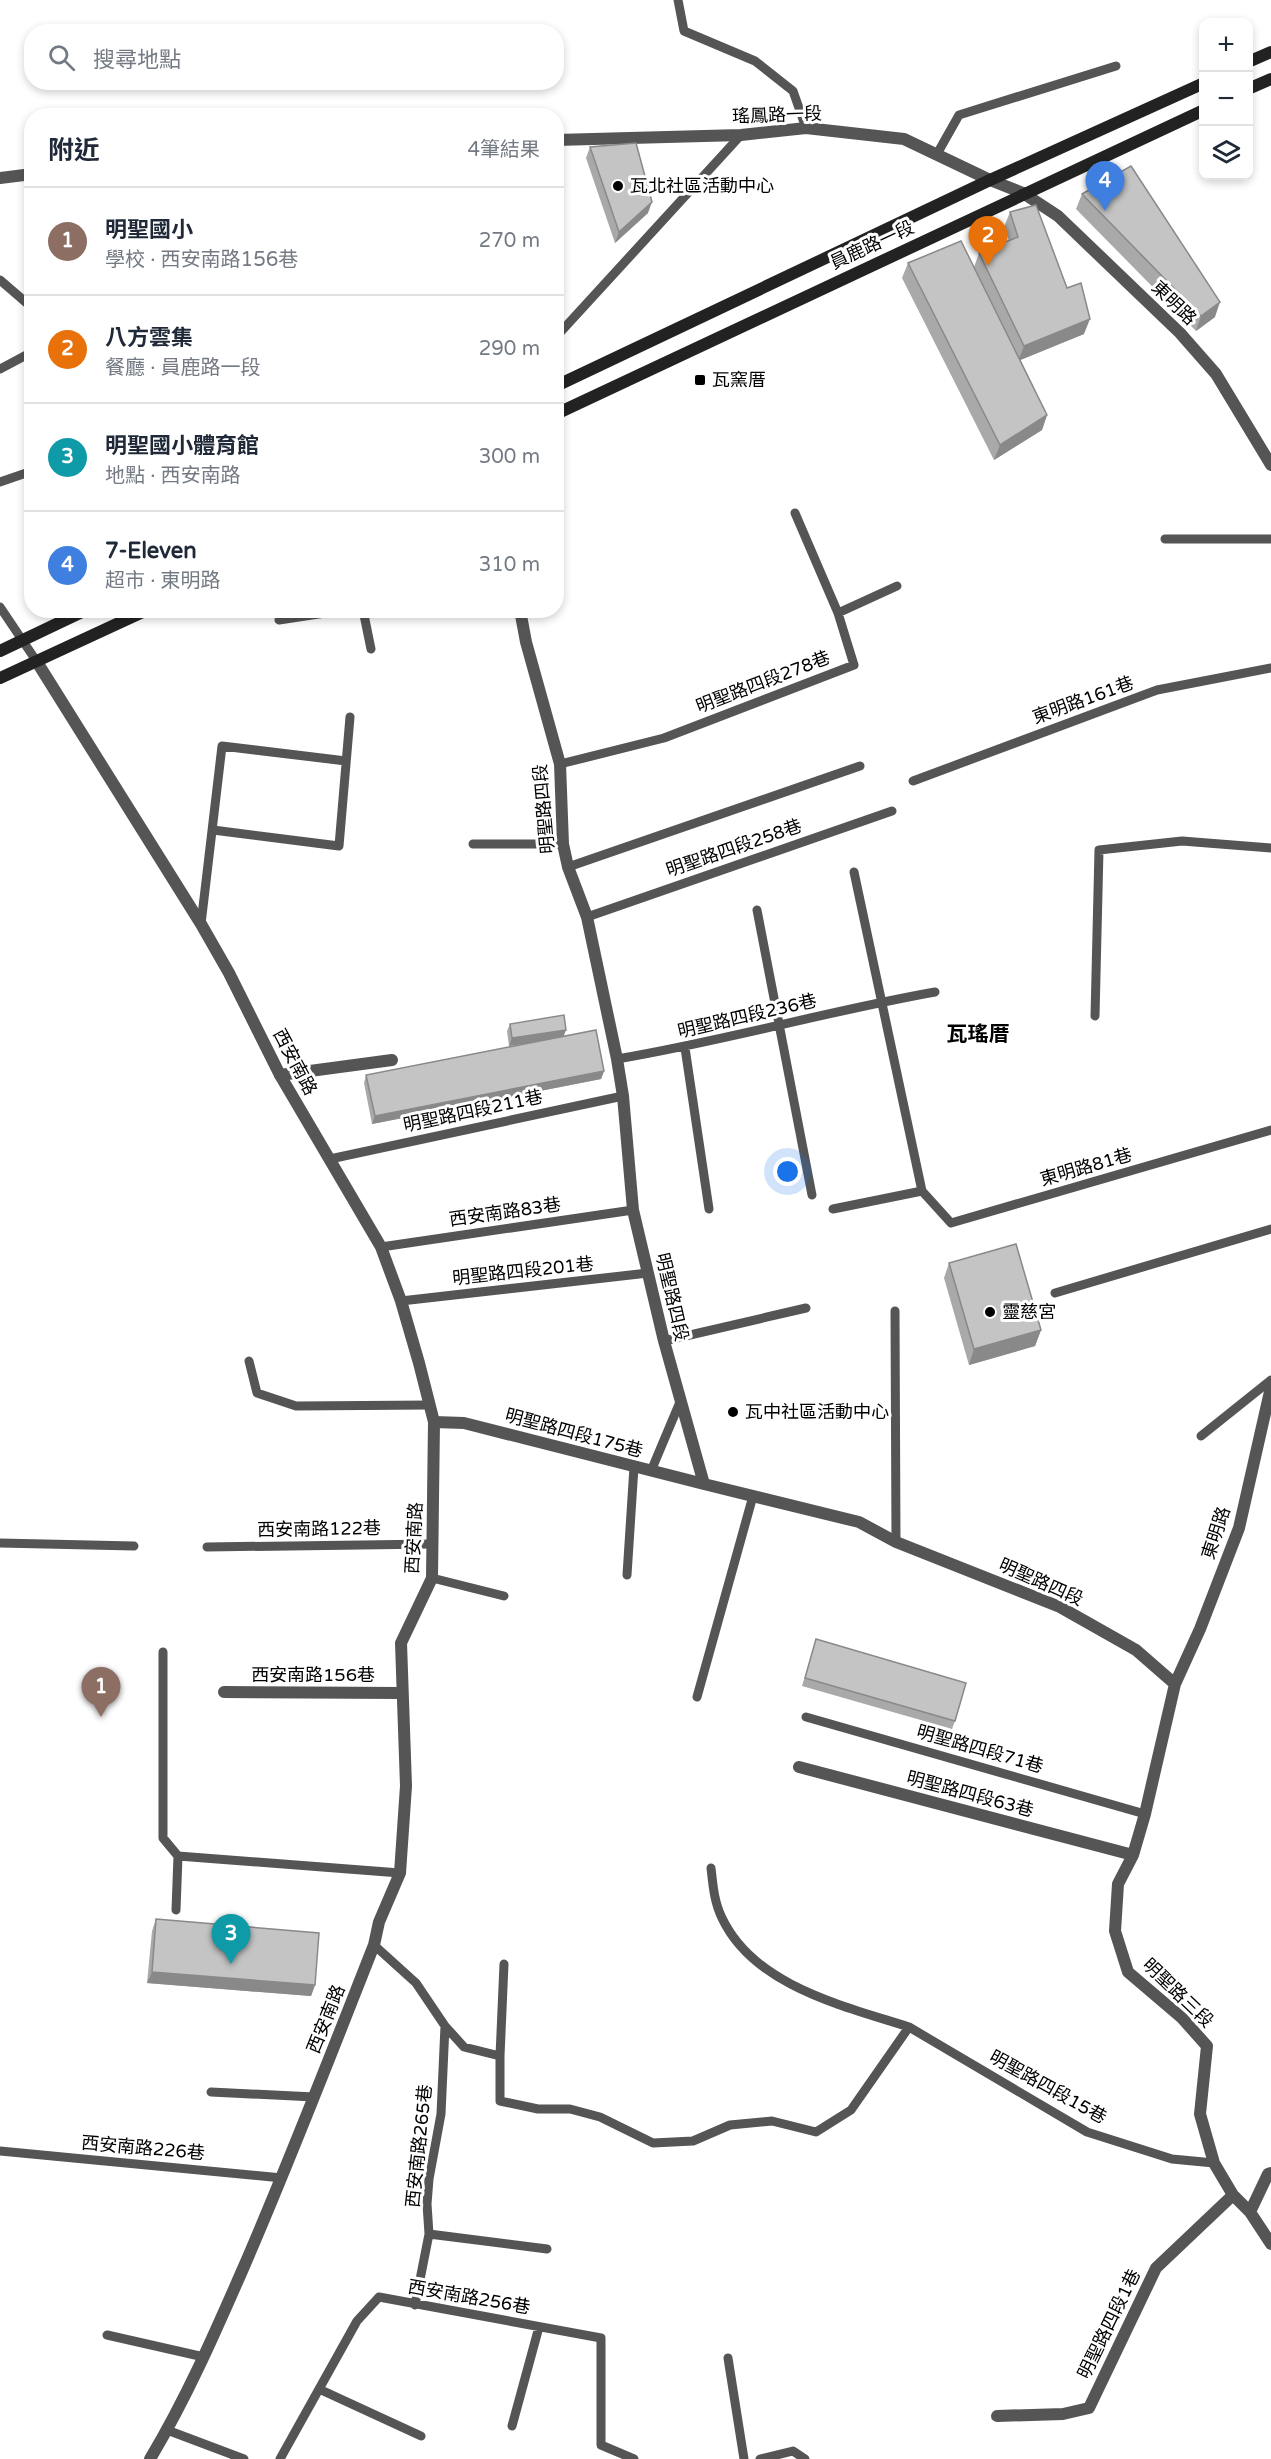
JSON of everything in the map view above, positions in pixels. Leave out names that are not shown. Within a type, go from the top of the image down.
[{"type":"main road","points":[[1253,60],[1271,52]]},
{"type":"main road","points":[[1253,87],[1271,79]]},
{"type":"main road","name":"員鹿路一段","points":[[564,382],[990,180],[1199,85]]},
{"type":"main road","name":"員鹿路一段","points":[[564,410],[1199,112]]},
{"type":"main road","points":[[0,651],[69,618]]},
{"type":"main road","points":[[0,678],[130,618]]},
{"type":"street","name":"瑤鳳路一段","points":[[564,140],[741,135],[806,128],[904,139],[1023,193]]},
{"type":"street","points":[[0,178],[24,175]]},
{"type":"street","name":"東明路","points":[[1023,193],[1058,216],[1180,333],[1216,374],[1271,465]]},
{"type":"street","name":"明聖路四段","points":[[522,618],[560,764],[562,844],[567,867],[586,917],[617,1059],[623,1096],[633,1210],[664,1341],[704,1484],[859,1522],[896,1542],[1060,1607],[1136,1650],[1175,1684]]},
{"type":"street","name":"西安南路","points":[[37,662],[201,924],[229,973],[280,1075],[381,1247],[401,1301],[434,1422],[432,1578],[401,1643],[406,1786],[400,1873],[379,1922],[374,1945],[282,2178],[204,2357],[150,2459]]},
{"type":"street","points":[[280,1075],[392,1060]]},
{"type":"street","name":"東明路","points":[[1175,1684],[1200,1629],[1239,1527],[1271,1387]]},
{"type":"street","name":"明聖路四段175巷","points":[[434,1422],[464,1423],[704,1484]]},
{"type":"street","name":"明聖路三段","points":[[1175,1684],[1145,1814],[1133,1855],[1118,1884],[1115,1931],[1128,1972],[1182,2018],[1207,2046],[1200,2114],[1214,2163],[1233,2195],[1250,2211],[1271,2244]]},
{"type":"street","name":"西安南路156巷","points":[[224,1692],[402,1693]]},
{"type":"street","name":"明聖路四段63巷","points":[[799,1767],[1133,1855]]},
{"type":"street","points":[[1250,2211],[1268,2174],[1271,2173]]},
{"type":"street","name":"明聖路四段1巷","points":[[997,2416],[1063,2414],[1089,2408],[1156,2268],[1233,2195]]},
{"type":"lane","points":[[678,0],[684,31],[755,61],[793,91],[806,128]]},
{"type":"lane","points":[[937,154],[959,115],[1116,66]]},
{"type":"lane","points":[[564,328],[741,135]]},
{"type":"lane","points":[[0,280],[24,301]]},
{"type":"lane","points":[[0,369],[24,356]]},
{"type":"lane","points":[[0,482],[24,474]]},
{"type":"lane","name":"明聖路四段278巷","points":[[560,764],[664,738],[854,665],[838,613],[795,513]]},
{"type":"lane","points":[[1165,539],[1271,539]]},
{"type":"lane","points":[[838,613],[897,586]]},
{"type":"lane","points":[[0,607],[37,662]]},
{"type":"lane","points":[[279,620],[292,618]]},
{"type":"lane","points":[[365,618],[371,649]]},
{"type":"lane","name":"東明路161巷","points":[[913,781],[1157,690],[1271,668]]},
{"type":"lane","points":[[213,830],[339,846],[350,717]]},
{"type":"lane","points":[[201,924],[222,746],[346,761]]},
{"type":"lane","points":[[567,867],[860,766]]},
{"type":"lane","name":"明聖路四段258巷","points":[[586,917],[892,811]]},
{"type":"lane","points":[[1095,1017],[1099,850],[1182,841],[1271,848]]},
{"type":"lane","points":[[473,844],[562,844]]},
{"type":"lane","points":[[833,1209],[922,1191],[854,872]]},
{"type":"lane","points":[[757,910],[812,1195]]},
{"type":"lane","name":"明聖路四段236巷","points":[[617,1059],[685,1048],[883,1001],[935,992]]},
{"type":"lane","points":[[685,1048],[709,1209]]},
{"type":"lane","name":"明聖路四段211巷","points":[[330,1159],[623,1096]]},
{"type":"lane","name":"東明路81巷","points":[[922,1191],[951,1223],[1271,1130]]},
{"type":"lane","name":"西安南路83巷","points":[[381,1247],[633,1210]]},
{"type":"lane","points":[[1055,1293],[1271,1229]]},
{"type":"lane","name":"明聖路四段201巷","points":[[401,1301],[648,1274]]},
{"type":"lane","points":[[664,1341],[806,1308]]},
{"type":"lane","points":[[895,1311],[896,1542]]},
{"type":"lane","points":[[249,1361],[257,1393],[296,1406],[430,1405]]},
{"type":"lane","points":[[1201,1436],[1271,1380]]},
{"type":"lane","points":[[651,1471],[680,1402]]},
{"type":"lane","points":[[627,1575],[634,1467]]},
{"type":"lane","points":[[697,1697],[753,1496]]},
{"type":"lane","points":[[0,1543],[134,1546]]},
{"type":"lane","name":"西安南路122巷","points":[[207,1547],[433,1544]]},
{"type":"lane","points":[[432,1578],[504,1596]]},
{"type":"lane","points":[[163,1652],[163,1838],[178,1856],[176,1910]]},
{"type":"lane","name":"明聖路四段71巷","points":[[806,1717],[1145,1814]]},
{"type":"lane","points":[[178,1856],[400,1873]]},
{"type":"lane","name":"明聖路四段15巷","points":[[711,1868],[714,1897],[722,1919],[740,1943],[761,1964],[789,1983],[821,1999],[909,2027],[1087,2132],[1172,2159],[1214,2163]]},
{"type":"lane","points":[[374,1945],[416,1983],[445,2026],[464,2047],[500,2056]]},
{"type":"lane","points":[[504,1964],[500,2102],[538,2109],[570,2109],[600,2117],[653,2143],[693,2142],[730,2125],[772,2121],[816,2132],[851,2110],[909,2027]]},
{"type":"lane","name":"西安南路265巷","points":[[415,2305],[429,2234],[427,2204],[429,2179],[441,2114],[445,2026]]},
{"type":"lane","points":[[212,2092],[314,2097]]},
{"type":"lane","name":"西安南路226巷","points":[[0,2151],[282,2178]]},
{"type":"lane","points":[[429,2234],[547,2249]]},
{"type":"lane","name":"西安南路256巷","points":[[280,2459],[357,2321],[379,2297],[601,2338],[601,2445],[633,2459]]},
{"type":"lane","points":[[512,2426],[539,2327]]},
{"type":"lane","points":[[107,2335],[204,2357]]},
{"type":"lane","points":[[728,2358],[744,2459]]},
{"type":"lane","points":[[319,2389],[421,2436]]},
{"type":"lane","points":[[167,2430],[244,2459]]},
{"type":"lane","points":[[760,2459],[793,2451],[805,2459]]},
{"type":"building","name":"瓦北社區活動中心","points":[[636,143],[652,202],[619,232],[590,147]]},
{"type":"building","points":[[1131,166],[1220,302],[1201,316],[1082,194]]},
{"type":"building","points":[[1036,205],[1067,288],[1081,283],[1090,319],[1024,346],[979,253],[1018,237],[1010,212]]},
{"type":"building","points":[[961,241],[1047,415],[1000,445],[908,263]]},
{"type":"building","points":[[564,1015],[566,1030],[512,1038],[510,1024]]},
{"type":"building","points":[[596,1030],[604,1071],[375,1116],[366,1075]]},
{"type":"building","name":"靈慈宮","points":[[1016,1244],[1041,1330],[974,1349],[949,1263]]},
{"type":"building","points":[[816,1639],[966,1683],[955,1721],[805,1678]]},
{"type":"building","points":[[156,1919],[319,1933],[315,1985],[152,1972]]},
{"type":"place","name":"瓦北社區活動中心","points":[[618,186]]},
{"type":"place","name":"7-Eleven","points":[[1105,211]]},
{"type":"place","name":"八方雲集","points":[[988,266]]},
{"type":"place","name":"瓦窯厝","points":[[700,380]]},
{"type":"place","name":"靈慈宮","points":[[990,1312]]},
{"type":"place","name":"瓦中社區活動中心","points":[[733,1412]]},
{"type":"place","name":"明聖國小","points":[[101,1717]]},
{"type":"place","name":"明聖國小體育館","points":[[231,1964]]},
{"type":"district","name":"瓦瑤厝","points":[[978,1034]]}]
